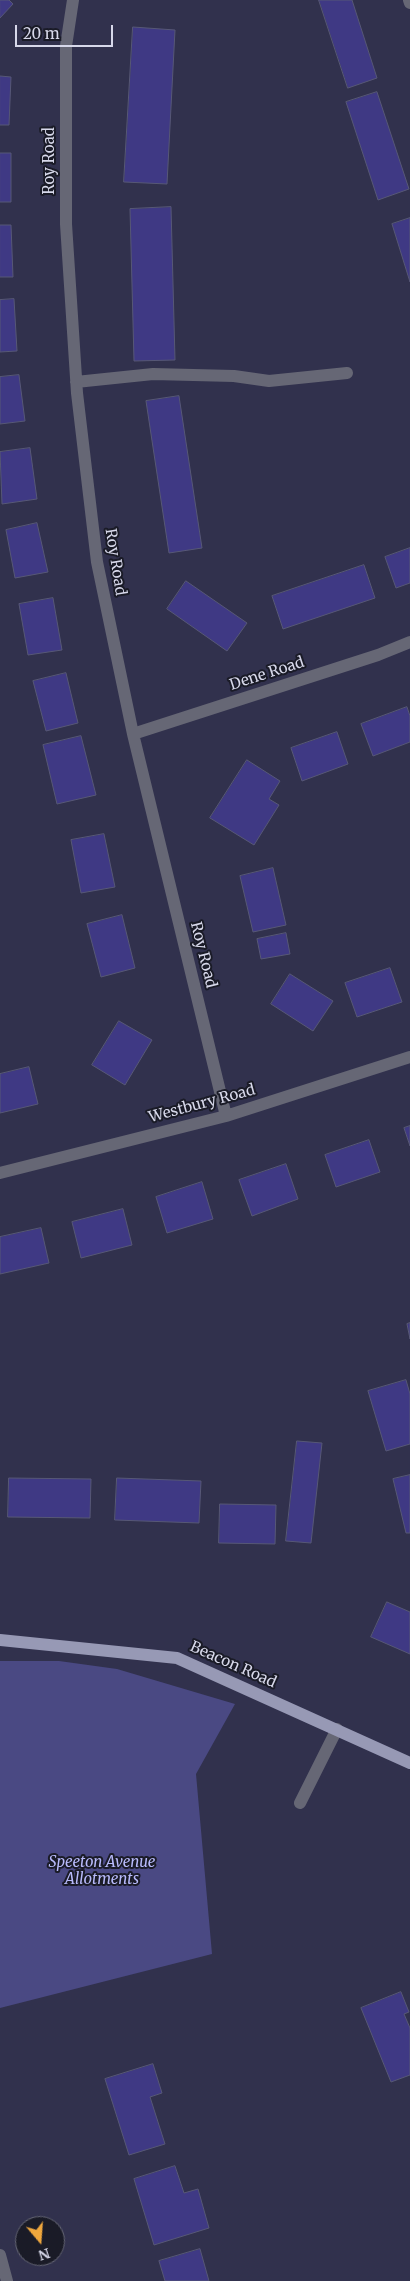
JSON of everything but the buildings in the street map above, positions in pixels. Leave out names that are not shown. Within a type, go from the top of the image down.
[{"type":"main road","name":"Beacon Road","points":[[0,1640],[177,1658],[410,1763]]},
{"type":"street","name":"Roy Road","points":[[73,0],[66,46],[66,224],[76,382],[97,562],[133,734],[226,1116]]},
{"type":"street","points":[[76,382],[153,374],[234,376],[269,381],[347,373]]},
{"type":"street","name":"Dene Road","points":[[133,734],[378,655],[410,642]]},
{"type":"street","name":"Westbury Road","points":[[0,1173],[226,1116],[410,1057]]},
{"type":"street","points":[[300,1803],[337,1729]]},
{"type":"street","points":[[0,2255],[7,2281]]},
{"type":"green space","name":"Speeton Avenue Allotments","points":[[0,1661],[59,1661],[117,1669],[235,1704],[196,1774],[212,1954],[0,2008]]}]
